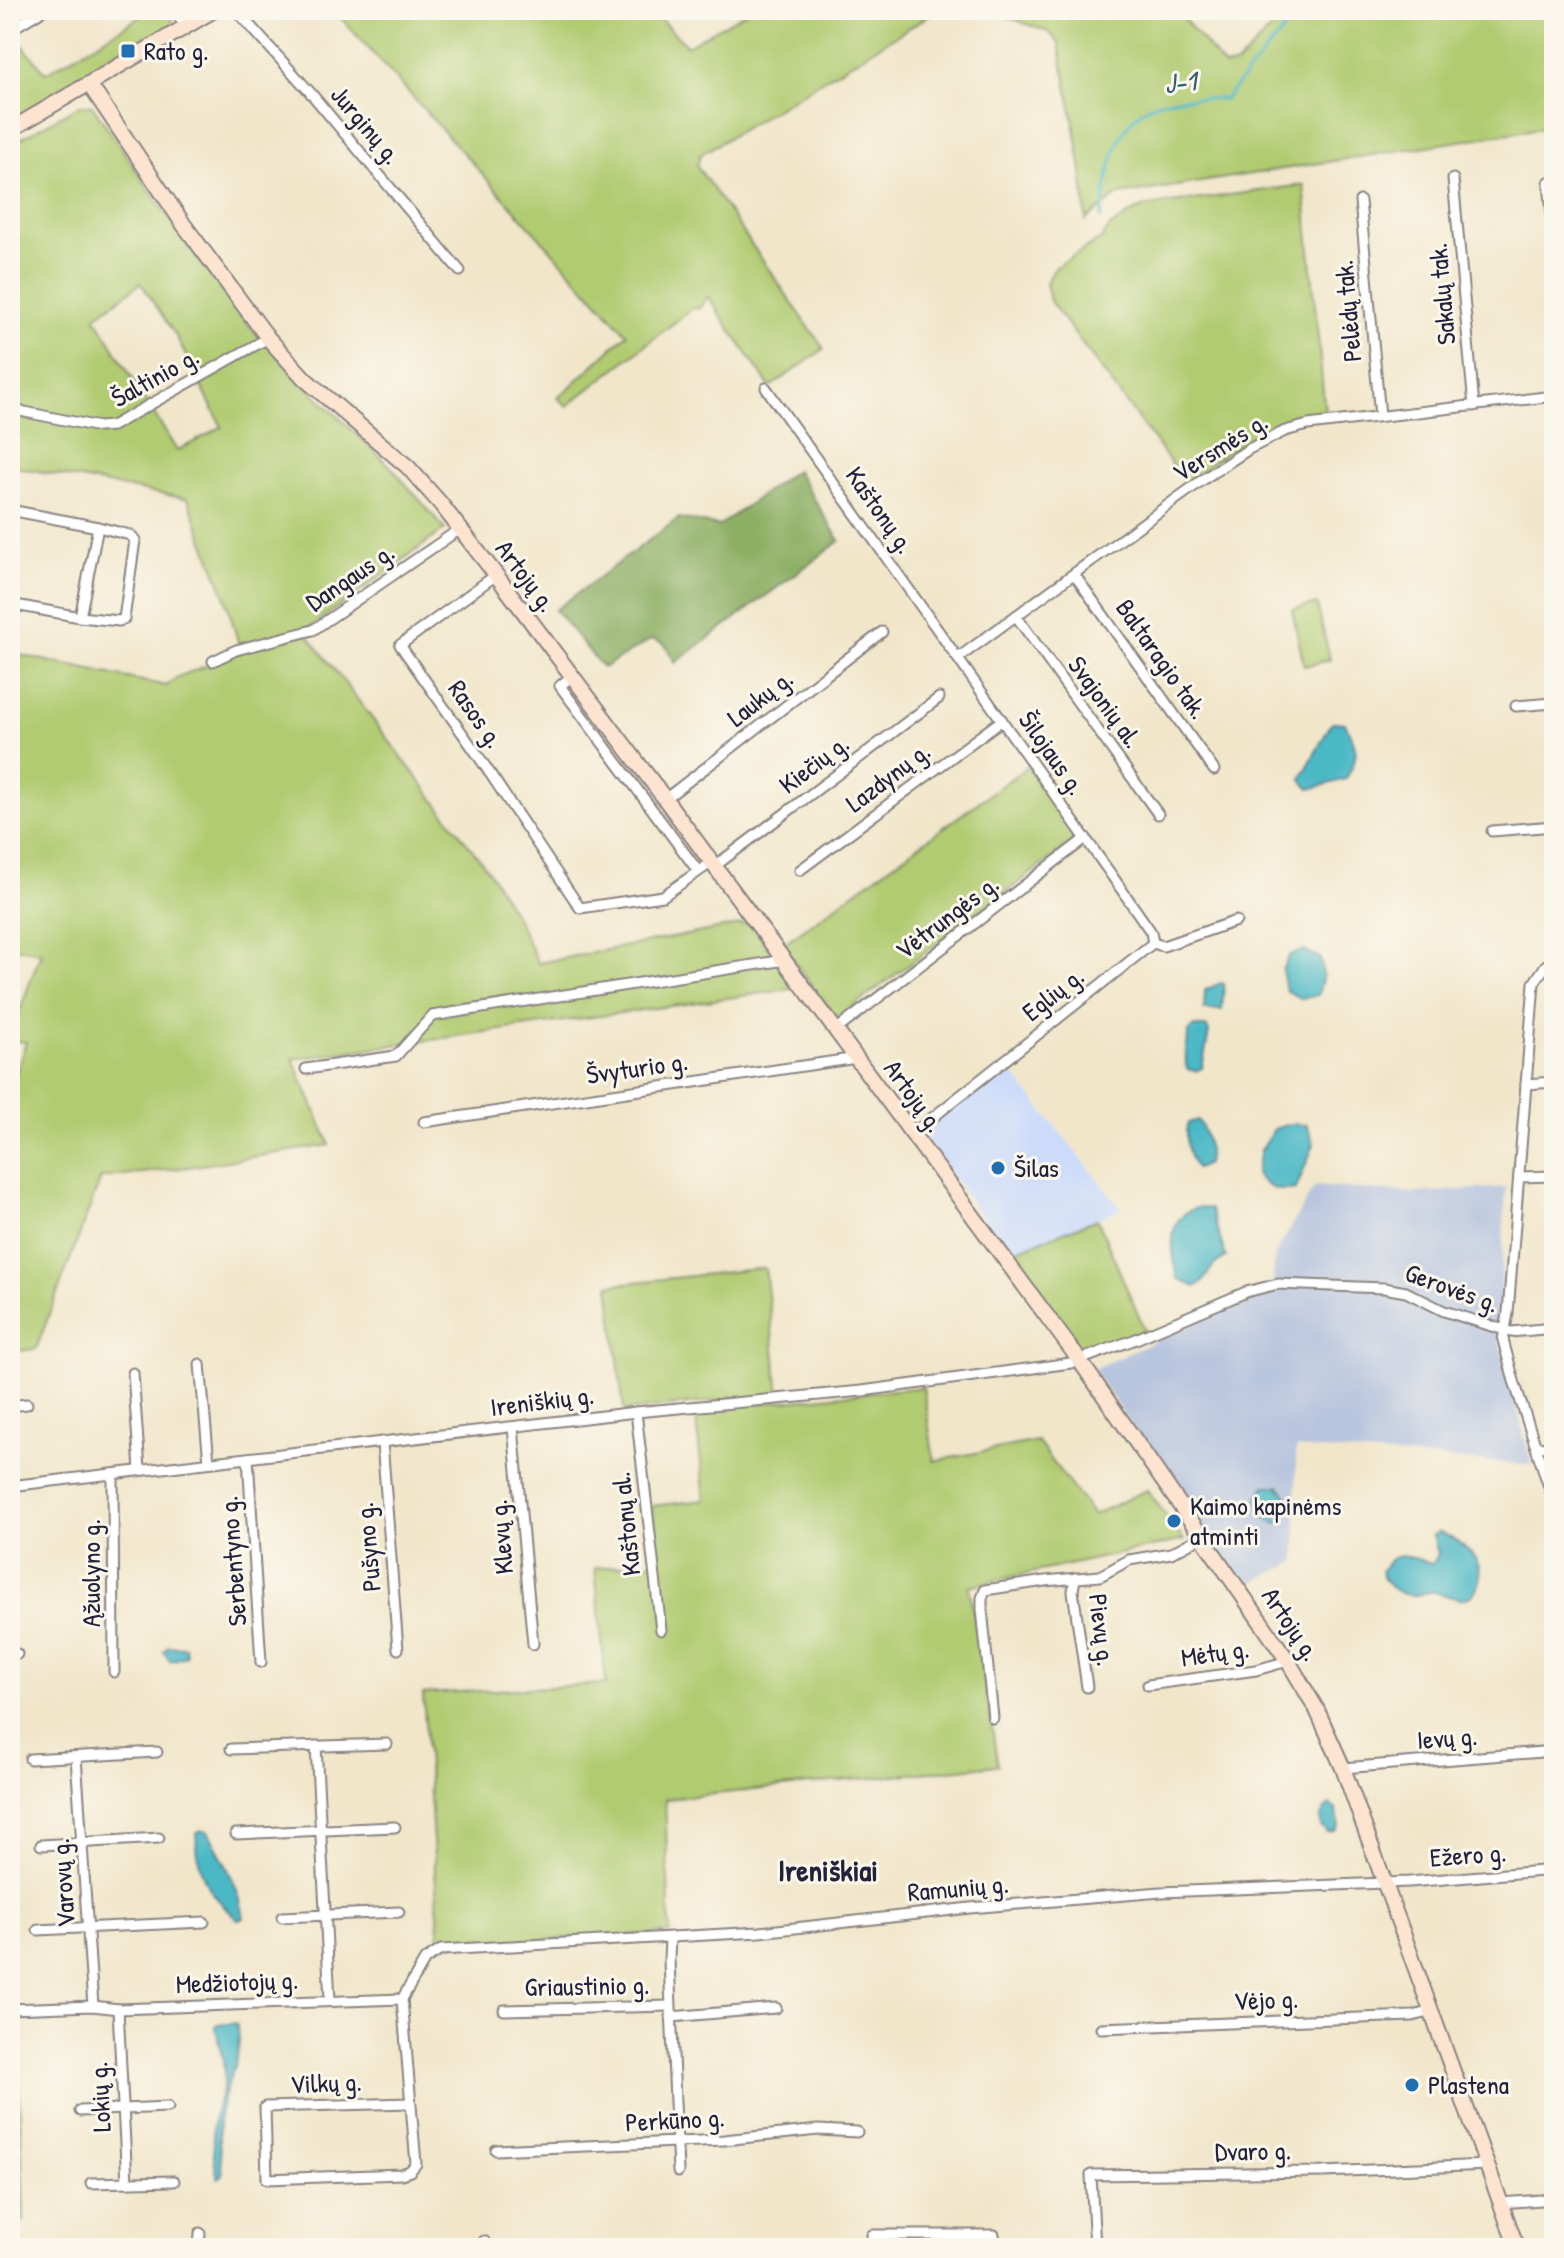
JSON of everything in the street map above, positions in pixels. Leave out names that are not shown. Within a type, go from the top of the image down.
[{"type":"main road","points":[[10,130],[214,10]]},
{"type":"main road","name":"Artojų g.","points":[[89,84],[184,225],[268,338],[305,379],[408,467],[496,575],[714,864],[1080,1361],[1288,1661],[1317,1710],[1343,1768],[1517,2248]]},
{"type":"street","points":[[10,30],[43,10]]},
{"type":"street","points":[[173,10],[186,26]]},
{"type":"street","name":"Jurginų g.","points":[[236,10],[309,91],[460,271]]},
{"type":"street","name":"Sakalų tak.","points":[[1453,179],[1474,406]]},
{"type":"street","points":[[1549,182],[1554,237]]},
{"type":"street","name":"Pelėdų tak.","points":[[1360,201],[1380,416]]},
{"type":"street","name":"Šaltinio g.","points":[[10,409],[99,427],[112,426],[268,338]]},
{"type":"street","name":"Kaštonų g.","points":[[766,388],[958,658]]},
{"type":"street","name":"Versmės g.","points":[[958,658],[1249,449],[1285,431],[1308,425],[1554,396]]},
{"type":"street","points":[[10,510],[98,527],[130,535],[135,540],[124,619],[80,617],[10,604]]},
{"type":"street","points":[[80,617],[98,527]]},
{"type":"street","name":"Dangaus g.","points":[[213,661],[236,650],[313,630],[460,529]]},
{"type":"street","name":"Baltaragio tak.","points":[[1074,574],[1214,770]]},
{"type":"street","name":"Rasos g.","points":[[496,575],[400,645],[580,908]]},
{"type":"street","name":"Svajonių al.","points":[[1016,616],[1158,814]]},
{"type":"street","name":"Laukų g.","points":[[665,799],[882,632]]},
{"type":"street","name":"Šilojaus g.","points":[[958,658],[1151,932],[1153,943]]},
{"type":"street","points":[[572,676],[560,686],[698,871]]},
{"type":"street","name":"Kiečių g.","points":[[580,908],[663,896],[698,871],[714,864],[939,698]]},
{"type":"street","points":[[1516,706],[1554,703]]},
{"type":"street","name":"Lazdynų g.","points":[[800,870],[1002,720]]},
{"type":"street","points":[[1492,831],[1554,826]]},
{"type":"street","name":"Vėtrungės g.","points":[[836,1030],[1086,838]]},
{"type":"street","name":"Eglių g.","points":[[912,1134],[1153,943],[1163,946],[1236,921]]},
{"type":"street","points":[[306,1069],[396,1056],[432,1016],[785,960]]},
{"type":"street","name":"Gerovės g.","points":[[1080,1361],[1246,1292],[1278,1284],[1384,1288],[1406,1292],[1444,1311],[1504,1330],[1508,1313],[1534,983],[1550,965]]},
{"type":"street","name":"Švyturio g.","points":[[424,1122],[857,1058]]},
{"type":"street","points":[[1526,1084],[1554,1082]]},
{"type":"street","points":[[1519,1177],[1554,1176]]},
{"type":"street","points":[[1554,1328],[1504,1330],[1503,1340],[1554,1502]]},
{"type":"street","name":"Ireniškių g.","points":[[10,1486],[636,1412],[862,1391],[1080,1361]]},
{"type":"street","points":[[200,1364],[209,1462]]},
{"type":"street","points":[[133,1373],[140,1470]]},
{"type":"street","points":[[10,1406],[27,1404]]},
{"type":"street","name":"Kaštonų al.","points":[[636,1412],[661,1630]]},
{"type":"street","name":"Klevų g.","points":[[513,1427],[533,1644]]},
{"type":"street","name":"Pušyno g.","points":[[382,1442],[398,1649]]},
{"type":"street","points":[[1536,1447],[1554,1446]]},
{"type":"street","name":"Serbentyno g.","points":[[248,1458],[261,1662]]},
{"type":"street","name":"Ąžuolyno g.","points":[[113,1474],[114,1672]]},
{"type":"street","points":[[993,1718],[982,1609],[985,1590],[1100,1576],[1129,1560],[1171,1553],[1201,1537]]},
{"type":"street","name":"Pievų g.","points":[[1075,1578],[1073,1591],[1087,1687]]},
{"type":"street","name":"Mėtų g.","points":[[1148,1685],[1256,1670],[1288,1661]]},
{"type":"street","points":[[231,1749],[387,1744]]},
{"type":"street","points":[[316,1746],[330,2000]]},
{"type":"street","name":"Ievų g.","points":[[1343,1768],[1554,1751]]},
{"type":"street","points":[[30,1759],[157,1752]]},
{"type":"street","name":"Varovų g.","points":[[76,1757],[93,2006]]},
{"type":"street","points":[[236,1834],[395,1827]]},
{"type":"street","points":[[41,1845],[159,1838]]},
{"type":"street","name":"Ežero g.","points":[[1385,1882],[1554,1870]]},
{"type":"street","name":"Ramunių g.","points":[[402,1999],[425,1960],[441,1950],[760,1932],[970,1908],[1161,1892],[1385,1882]]},
{"type":"street","points":[[282,1917],[399,1912]]},
{"type":"street","points":[[38,1930],[204,1922]]},
{"type":"street","points":[[670,1939],[670,2011],[678,2172]]},
{"type":"street","points":[[402,1999],[411,2103]]},
{"type":"street","name":"Medžiotojų g.","points":[[10,2009],[93,2006],[118,2009],[402,1999]]},
{"type":"street","name":"Griaustinio g.","points":[[504,2010],[776,2008]]},
{"type":"street","name":"Lokių g.","points":[[118,2009],[127,2182]]},
{"type":"street","name":"Vėjo g.","points":[[1101,2028],[1413,2016],[1433,2011]]},
{"type":"street","name":"Vilkų g.","points":[[411,2103],[416,2164],[410,2171],[401,2174],[267,2179],[265,2107],[411,2103]]},
{"type":"street","points":[[80,2111],[168,2107]]},
{"type":"street","name":"Perkūno g.","points":[[496,2150],[677,2143],[818,2130],[857,2132]]},
{"type":"street","name":"Dvaro g.","points":[[1095,2248],[1091,2175],[1323,2172],[1488,2165]]},
{"type":"street","points":[[91,2183],[174,2181]]},
{"type":"street","points":[[1501,2203],[1554,2199]]},
{"type":"street","points":[[199,2248],[200,2233]]},
{"type":"street","points":[[873,2248],[872,2235],[994,2235],[997,2248]]},
{"type":"shaded area","points":[[1005,1064],[1122,1209],[1007,1254],[922,1133],[925,1127]]},
{"type":"shaded area","points":[[1315,1186],[1415,1193],[1506,1187],[1498,1337],[1532,1465],[1296,1448],[1296,1562],[1241,1587],[1093,1369],[1272,1289],[1275,1254]]},
{"type":"green space","points":[[152,10],[168,10],[173,22],[166,32],[10,125],[10,34],[46,73]]},
{"type":"green space","points":[[334,10],[651,10],[687,46],[750,10],[938,10],[700,155],[697,166],[824,349],[770,387],[708,297],[699,309],[693,308],[567,406],[558,398],[627,334]]},
{"type":"green space","points":[[989,10],[1176,10],[1225,67],[1237,64],[1289,10],[1554,10],[1554,126],[1118,195],[1086,220],[1079,153],[1059,43],[1049,32]]},
{"type":"green space","points":[[80,105],[92,105],[184,241],[247,323],[307,387],[390,466],[445,529],[305,631],[488,870],[538,963],[749,923],[799,988],[293,1059],[330,1145],[101,1178],[36,1349],[10,1352],[10,1092],[26,1042],[10,1040],[10,1029],[13,1029],[41,952],[10,947],[10,653],[166,686],[178,677],[241,652],[225,596],[188,499],[10,466],[10,383],[13,380],[10,375],[10,145]],"holes":[[[141,283],[177,338],[222,427],[177,451],[95,317]]]},
{"type":"green space","points":[[1304,185],[1325,413],[1288,420],[1260,432],[1186,483],[1050,301],[1046,283],[1055,268],[1102,238],[1110,227],[1133,212],[1149,206]]},
{"type":"green space","points":[[796,470],[840,541],[675,663],[665,644],[652,639],[603,668],[555,610],[679,518],[719,526]]},
{"type":"green space","points":[[1317,604],[1330,660],[1304,666],[1292,610]]},
{"type":"green space","points":[[1027,767],[1075,832],[1073,842],[839,1017],[835,1016],[782,945]]},
{"type":"green space","points":[[1097,1219],[1145,1331],[1082,1354],[1007,1254]]},
{"type":"green space","points":[[765,1268],[779,1394],[624,1411],[609,1285]]},
{"type":"green space","points":[[923,1387],[934,1461],[1037,1441],[1093,1515],[1147,1490],[1184,1540],[969,1586],[998,1765],[665,1799],[670,1933],[440,1945],[423,1694],[606,1684],[595,1568],[658,1562],[652,1506],[705,1500],[695,1410]]},
{"type":"green space","points":[[10,2014],[16,2014],[24,2221],[10,2221]]},
{"type":"water","points":[[1332,722],[1345,723],[1355,745],[1354,764],[1346,779],[1310,789],[1301,779]]},
{"type":"water","points":[[1304,950],[1320,958],[1323,975],[1318,995],[1301,999],[1286,990],[1282,970],[1290,955]]},
{"type":"water","points":[[1224,984],[1222,1010],[1204,1010],[1205,990]]},
{"type":"water","points":[[1194,1027],[1207,1027],[1209,1032],[1202,1068],[1195,1071],[1187,1069],[1185,1061],[1188,1033]]},
{"type":"water","points":[[1198,1120],[1206,1136],[1208,1152],[1207,1164],[1197,1169],[1189,1153],[1186,1134],[1188,1123]]},
{"type":"water","points":[[1289,1124],[1307,1125],[1314,1144],[1296,1189],[1278,1190],[1264,1183],[1256,1174],[1261,1150],[1274,1129]]},
{"type":"water","points":[[1202,1207],[1210,1209],[1226,1257],[1214,1265],[1195,1287],[1178,1279],[1173,1235],[1181,1217]]},
{"type":"water","points":[[1265,1486],[1279,1486],[1288,1497],[1284,1517],[1278,1523],[1266,1517],[1260,1507],[1258,1497]]},
{"type":"water","points":[[1439,1532],[1459,1543],[1479,1566],[1478,1585],[1472,1596],[1457,1598],[1432,1592],[1410,1595],[1390,1586],[1381,1572],[1386,1564],[1403,1556],[1433,1563],[1438,1555],[1433,1535]]},
{"type":"water","points":[[168,1646],[185,1647],[186,1656],[170,1661],[164,1652]]},
{"type":"water","points":[[1330,1805],[1337,1810],[1339,1826],[1335,1831],[1327,1832],[1321,1827],[1321,1817]]},
{"type":"water","points":[[208,1831],[230,1873],[244,1918],[238,1920],[206,1882],[199,1862],[196,1833]]},
{"type":"water","points":[[236,2023],[239,2034],[237,2056],[220,2111],[223,2175],[218,2178],[213,2135],[224,2071],[216,2027]]},
{"type":"waterway","name":"J-1","points":[[1101,218],[1116,148],[1133,119],[1146,108],[1170,99],[1225,99],[1301,10]]},
{"type":"place","name":"Rato g.","points":[[128,51]]},
{"type":"place","name":"Šilas","points":[[998,1168]]},
{"type":"place","name":"Kaimo kapinėms atminti","points":[[1174,1521]]},
{"type":"place","name":"Plastena","points":[[1412,2085]]},
{"type":"district","name":"Ireniškiai","points":[[828,1871]]}]
